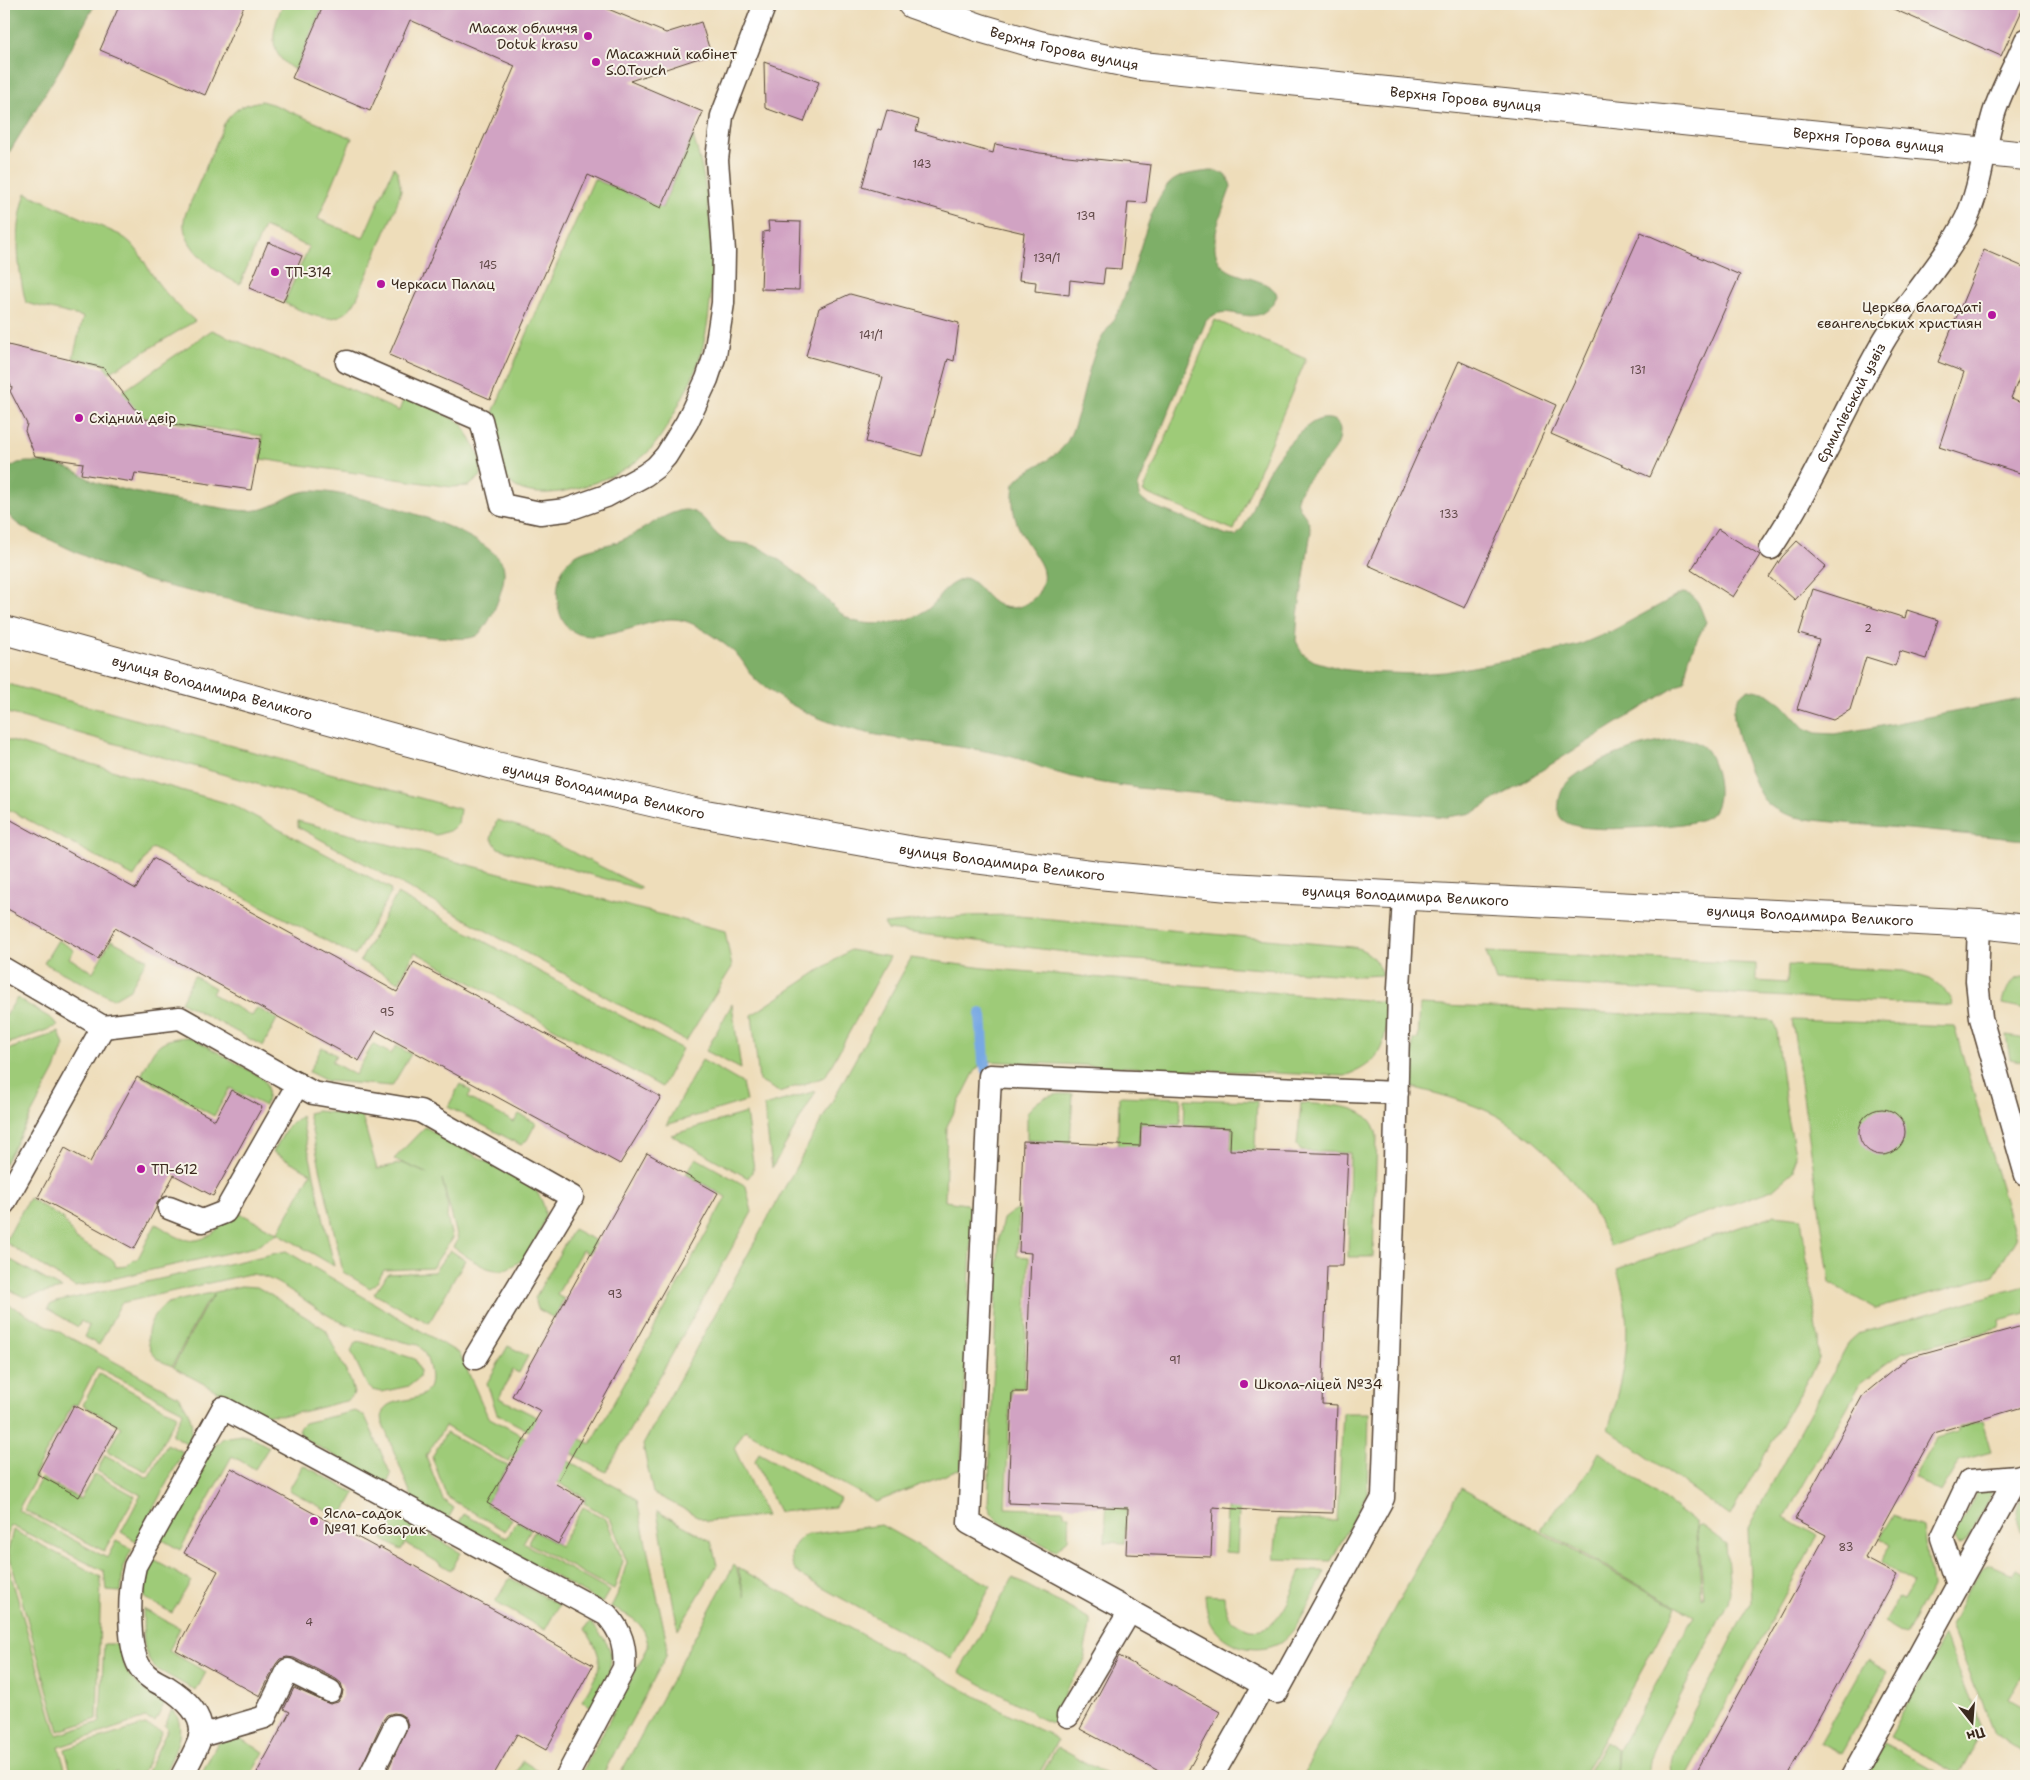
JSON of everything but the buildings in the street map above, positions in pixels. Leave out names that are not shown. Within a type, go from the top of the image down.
[{"type":"main road","name":"Верхня Горова вулиця","points":[[912,4],[980,28],[1039,44],[1142,66],[2026,156]]},
{"type":"main road","name":"вулиця Володимира Великого","points":[[4,630],[496,766],[694,812],[920,852],[1098,876],[1229,886],[1979,924],[2026,929]]},
{"type":"lane","points":[[347,362],[481,420],[502,504],[540,513],[566,510],[606,496],[656,467],[666,456],[687,422],[704,386],[715,355],[724,303],[725,277],[717,180],[718,140],[722,116],[765,4]]},
{"type":"lane","name":"Єрмилівський узвіз","points":[[1771,548],[1804,496],[1856,390],[1884,340],[1958,233],[1976,195],[1995,112],[2026,40]]},
{"type":"lane","points":[[1397,1093],[990,1076],[969,1523],[1277,1692],[1383,1498],[1397,1093],[1399,988],[1404,896]]},
{"type":"lane","points":[[1979,924],[1977,999],[2024,1161]]},
{"type":"lane","points":[[4,969],[103,1027],[180,1018],[313,1093],[420,1111],[572,1197],[475,1358]]},
{"type":"lane","points":[[4,1203],[103,1027]]},
{"type":"lane","points":[[169,1208],[202,1221],[225,1212],[298,1084]]},
{"type":"lane","points":[[182,1776],[200,1736],[199,1722],[192,1707],[167,1688],[151,1680],[135,1659],[132,1648],[130,1584],[135,1566],[223,1408],[607,1615],[622,1638],[626,1653],[624,1668],[567,1776]]},
{"type":"lane","points":[[1854,1776],[1958,1585],[2021,1476]]},
{"type":"lane","points":[[1958,1585],[1942,1538],[1969,1481],[2021,1476]]},
{"type":"lane","points":[[1068,1716],[1130,1612]]},
{"type":"lane","points":[[200,1736],[265,1717],[288,1670],[330,1691]]},
{"type":"lane","points":[[1212,1776],[1264,1685]]},
{"type":"lane","points":[[370,1776],[395,1726]]},
{"type":"green space","points":[[14,4],[95,4],[63,64],[4,161],[4,12]]},
{"type":"green space","points":[[283,4],[324,4],[295,70],[279,57],[274,41],[276,23]]},
{"type":"green space","points":[[261,101],[275,105],[352,138],[318,219],[363,238],[394,167],[398,173],[401,190],[396,207],[357,298],[342,315],[324,318],[284,303],[309,247],[264,227],[240,284],[212,267],[188,241],[184,221],[186,214],[224,124],[240,108]]},
{"type":"green space","points":[[693,136],[706,188],[712,246],[712,276],[706,332],[698,363],[687,388],[656,442],[647,453],[620,471],[603,479],[566,491],[530,492],[516,487],[506,476],[502,466],[494,430],[494,410],[594,179],[662,208]]},
{"type":"green space","points":[[1210,171],[1224,174],[1231,186],[1216,235],[1215,248],[1218,259],[1225,268],[1268,285],[1276,292],[1277,296],[1269,308],[1260,314],[1251,316],[1224,312],[1215,314],[1206,321],[1138,486],[1141,499],[1148,504],[1227,535],[1236,536],[1248,519],[1265,477],[1284,448],[1313,422],[1321,419],[1337,421],[1340,429],[1336,448],[1306,482],[1297,499],[1311,531],[1298,615],[1296,641],[1303,654],[1314,661],[1341,669],[1413,674],[1445,672],[1528,657],[1579,645],[1612,631],[1682,593],[1688,594],[1695,599],[1706,622],[1689,657],[1685,681],[1473,813],[1446,817],[1138,788],[1068,776],[1009,756],[981,750],[874,734],[822,719],[785,701],[753,677],[740,658],[731,649],[689,622],[671,619],[605,635],[589,636],[574,632],[564,622],[558,604],[557,592],[560,575],[569,560],[586,550],[625,539],[663,517],[683,510],[696,513],[717,534],[727,541],[751,545],[771,554],[809,583],[840,612],[854,621],[882,624],[912,618],[927,610],[951,584],[966,578],[971,580],[996,604],[1001,606],[1017,607],[1031,601],[1041,588],[1043,572],[1016,520],[1013,504],[1014,484],[1020,477],[1058,452],[1070,436],[1075,425],[1095,352],[1122,303],[1150,219],[1161,194],[1177,178],[1188,174]]},
{"type":"green space","points":[[26,193],[126,239],[136,249],[164,291],[195,321],[109,373],[103,364],[73,358],[83,317],[26,303],[19,262],[18,234]]},
{"type":"green space","points":[[1215,320],[1306,359],[1234,530],[1143,492]]},
{"type":"green space","points":[[212,330],[399,411],[405,395],[462,423],[480,457],[481,476],[469,486],[451,487],[261,459],[262,436],[102,411],[122,392]]},
{"type":"green space","points":[[18,463],[61,465],[97,483],[129,491],[235,510],[248,511],[266,508],[297,493],[308,491],[327,492],[382,504],[444,525],[471,538],[491,551],[504,568],[501,593],[485,627],[476,636],[456,638],[410,635],[331,622],[178,589],[129,575],[101,564],[28,530],[12,519],[4,503],[4,471]]},
{"type":"green space","points":[[4,683],[460,809],[458,824],[449,831],[436,835],[4,712]]},
{"type":"green space","points":[[1749,689],[1767,693],[1782,704],[1804,728],[1816,733],[1834,734],[2026,698],[2026,840],[1815,820],[1792,816],[1777,810],[1760,795],[1744,757],[1736,729],[1734,718],[1735,706],[1739,697]]},
{"type":"green space","points":[[4,739],[233,805],[390,888],[391,893],[355,956],[152,848],[134,877],[4,807]]},
{"type":"green space","points":[[1684,739],[1694,741],[1703,746],[1714,766],[1718,795],[1713,812],[1707,817],[1680,824],[1613,829],[1572,825],[1560,817],[1558,811],[1560,795],[1566,783],[1582,771],[1625,751],[1655,743]]},
{"type":"green space","points":[[497,820],[527,829],[641,887],[640,889],[498,848],[491,838]]},
{"type":"green space","points":[[298,821],[725,931],[732,967],[686,1041],[298,827]]},
{"type":"green space","points":[[397,894],[682,1049],[662,1087],[415,952],[399,982],[360,961]]},
{"type":"green space","points":[[1008,915],[1353,947],[1359,948],[1372,956],[1382,975],[1362,976],[1122,959],[888,930],[884,924],[967,916]]},
{"type":"green space","points":[[58,940],[74,950],[69,958],[93,972],[111,940],[147,959],[130,989],[113,999],[44,963]]},
{"type":"green space","points":[[850,950],[890,957],[825,1077],[779,1092],[759,1081],[752,1015]]},
{"type":"green space","points":[[1486,952],[1756,964],[1756,981],[1787,983],[1788,965],[1904,971],[1930,979],[1942,987],[1951,1000],[1952,1006],[1496,981]]},
{"type":"green space","points":[[911,958],[984,968],[1388,1002],[1386,1028],[1381,1048],[1376,1057],[1368,1064],[1345,1076],[982,1061],[947,1126],[945,1201],[966,1204],[970,1208],[972,1226],[961,1469],[876,1502],[745,1430],[734,1448],[766,1516],[707,1521],[653,1493],[643,1445]]},
{"type":"green space","points":[[194,976],[215,988],[212,994],[252,1016],[257,1008],[277,1019],[263,1046],[181,1002]]},
{"type":"green space","points":[[2026,977],[2026,1009],[2003,1004],[2005,994],[2010,985],[2016,979]]},
{"type":"green space","points":[[17,998],[52,1019],[58,1026],[4,1045],[4,1018]]},
{"type":"green space","points":[[732,1004],[741,1069],[706,1051]]},
{"type":"green space","points":[[1420,1005],[1770,1020],[1774,1023],[1777,1032],[1786,1107],[1795,1153],[1794,1171],[1772,1190],[1610,1246],[1601,1225],[1575,1185],[1560,1166],[1525,1134],[1505,1120],[1485,1110],[1411,1087],[1413,1039],[1418,1039]]},
{"type":"green space","points":[[1792,1020],[1954,1026],[2016,1238],[1994,1275],[1876,1309],[1830,1283]]},
{"type":"green space","points":[[59,1032],[64,1045],[55,1070],[4,1165],[4,1051]]},
{"type":"green space","points":[[2006,1035],[2026,1038],[2026,1062],[2010,1059]]},
{"type":"green space","points":[[187,1037],[196,1040],[261,1077],[268,1090],[265,1106],[230,1088],[214,1116],[141,1076],[156,1048],[161,1043]]},
{"type":"green space","points":[[373,1044],[391,1054],[396,1046],[411,1054],[392,1086],[327,1081],[309,1072],[322,1047],[336,1055],[332,1062],[355,1075]]},
{"type":"green space","points":[[702,1060],[742,1083],[746,1101],[666,1125]]},
{"type":"green space","points":[[460,1084],[471,1091],[468,1098],[514,1122],[519,1114],[536,1123],[527,1140],[521,1145],[448,1107]]},
{"type":"green space","points":[[816,1091],[772,1168],[764,1106]]},
{"type":"green space","points":[[1061,1094],[1073,1094],[1070,1142],[1027,1140],[1027,1113],[1042,1099]]},
{"type":"green space","points":[[1119,1096],[1181,1098],[1180,1125],[1140,1124],[1137,1187],[1117,1166]]},
{"type":"green space","points":[[1185,1099],[1257,1101],[1253,1191],[1229,1191],[1232,1127],[1184,1125]]},
{"type":"green space","points":[[1301,1103],[1347,1107],[1367,1116],[1373,1125],[1377,1136],[1373,1257],[1348,1257],[1350,1153],[1301,1151],[1297,1145]]},
{"type":"green space","points":[[317,1111],[362,1116],[377,1169],[402,1163],[428,1174],[394,1159],[425,1127],[535,1189],[543,1204],[545,1214],[537,1238],[529,1251],[523,1259],[513,1266],[496,1270],[476,1263],[453,1247],[458,1239],[442,1179],[452,1238],[432,1268],[384,1270],[376,1284],[370,1288],[343,1272],[308,1113]]},
{"type":"green space","points":[[746,1113],[754,1169],[748,1178],[671,1135]]},
{"type":"green space","points":[[301,1116],[334,1266],[278,1233],[311,1173],[273,1152],[288,1126]]},
{"type":"green space","points":[[696,1158],[746,1186],[752,1212],[606,1472],[497,1414],[487,1383],[508,1346],[528,1356],[519,1373],[513,1370],[499,1398],[591,1444],[726,1197],[686,1174]]},
{"type":"green space","points":[[29,1198],[62,1218],[76,1239],[114,1261],[116,1267],[127,1266],[133,1260],[137,1260],[156,1224],[180,1238],[197,1240],[204,1238],[217,1229],[232,1209],[278,1233],[255,1247],[75,1287],[5,1242]]},
{"type":"green space","points":[[1019,1210],[1017,1256],[1029,1257],[1024,1388],[1011,1388],[1005,1508],[1064,1510],[1064,1515],[1069,1515],[1068,1539],[1056,1551],[998,1521],[988,1505],[999,1237],[1003,1219],[1012,1212]]},
{"type":"green space","points":[[1775,1215],[1801,1218],[1818,1337],[1819,1359],[1730,1516],[1608,1429],[1620,1389],[1626,1350],[1626,1311],[1617,1269]]},
{"type":"green space","points":[[573,1229],[596,1241],[589,1254],[582,1250],[557,1295],[564,1299],[554,1318],[538,1309],[535,1298]]},
{"type":"green space","points":[[450,1250],[465,1260],[429,1323],[374,1294],[388,1274],[434,1272]]},
{"type":"green space","points":[[286,1251],[460,1354],[488,1417],[629,1494],[637,1501],[667,1643],[666,1656],[602,1776],[580,1776],[648,1647],[647,1639],[641,1626],[631,1617],[611,1607],[617,1595],[627,1562],[610,1518],[584,1503],[586,1498],[511,1456],[508,1462],[445,1426],[426,1456],[443,1500],[454,1508],[448,1519],[414,1502],[383,1424],[382,1417],[387,1406],[417,1397],[428,1389],[431,1381],[430,1370],[424,1353],[418,1345],[356,1328],[327,1315],[282,1285],[259,1275],[249,1274],[121,1303],[99,1345],[84,1337],[89,1326],[81,1321],[78,1327],[48,1309],[50,1305],[56,1302]]},
{"type":"green space","points":[[4,1256],[62,1289],[24,1297],[4,1287]]},
{"type":"green space","points":[[241,1286],[257,1287],[325,1329],[351,1382],[354,1394],[346,1401],[312,1409],[289,1414],[266,1414],[255,1412],[173,1367],[205,1307],[214,1295],[204,1306],[172,1366],[156,1358],[148,1342],[148,1334],[149,1327],[156,1313],[168,1303]]},
{"type":"green space","points":[[2024,1286],[2026,1287],[2026,1313],[1999,1320],[2000,1327],[1903,1352],[1861,1383],[1785,1517],[1817,1536],[1686,1776],[1672,1776],[1671,1763],[1673,1753],[1751,1602],[1748,1528],[1849,1342],[1858,1334]]},
{"type":"green space","points":[[4,1302],[178,1396],[189,1413],[192,1431],[188,1444],[172,1435],[183,1411],[97,1367],[77,1405],[73,1404],[34,1474],[37,1476],[18,1510],[107,1558],[116,1541],[132,1549],[123,1567],[121,1592],[106,1591],[104,1571],[10,1525],[4,1551]]},
{"type":"green space","points":[[362,1342],[415,1359],[420,1371],[419,1378],[409,1386],[381,1392],[372,1390],[367,1385],[351,1351],[355,1343]]},
{"type":"green space","points":[[99,1374],[177,1415],[147,1472],[107,1451],[121,1427],[83,1405]]},
{"type":"green space","points":[[355,1411],[365,1416],[391,1475],[388,1481],[381,1481],[304,1439],[298,1429],[304,1423]]},
{"type":"green space","points":[[1343,1413],[1369,1413],[1367,1493],[1331,1561],[1274,1559],[1278,1519],[1337,1521]]},
{"type":"green space","points":[[1982,1420],[1991,1452],[1959,1461],[1941,1492],[1914,1477],[1936,1438],[1957,1432],[1957,1428]]},
{"type":"green space","points":[[446,1433],[508,1466],[486,1504],[512,1519],[505,1531],[447,1497],[432,1457]]},
{"type":"green space","points":[[241,1435],[251,1437],[269,1447],[255,1469],[232,1456],[180,1550],[161,1539],[210,1451],[223,1438]]},
{"type":"green space","points":[[167,1444],[183,1452],[136,1541],[121,1532],[141,1495],[97,1471],[105,1455],[148,1478]]},
{"type":"green space","points":[[1599,1452],[1696,1523],[1702,1599],[1704,1596],[1697,1526],[1701,1525],[1726,1544],[1730,1592],[1728,1604],[1656,1743],[1651,1754],[1648,1776],[1617,1776],[1619,1750],[1694,1616],[1541,1530],[1551,1513],[1563,1502],[1589,1471]]},
{"type":"green space","points":[[759,1453],[840,1499],[835,1507],[779,1512],[755,1461]]},
{"type":"green space","points":[[303,1465],[355,1493],[341,1518],[289,1490]]},
{"type":"green space","points":[[95,1474],[135,1496],[104,1551],[24,1510],[41,1478],[80,1499]]},
{"type":"green space","points":[[1991,1487],[1992,1494],[1968,1539],[1959,1544],[1953,1538],[1954,1535],[1979,1488]]},
{"type":"green space","points":[[1461,1488],[1676,1607],[1583,1776],[1302,1776]]},
{"type":"green space","points":[[1107,1490],[1127,1490],[1125,1543],[1105,1542]]},
{"type":"green space","points":[[1228,1492],[1240,1492],[1237,1553],[1225,1552]]},
{"type":"green space","points":[[2026,1493],[2026,1538],[2017,1522],[2017,1509]]},
{"type":"green space","points":[[583,1507],[606,1519],[623,1561],[614,1590],[528,1543],[534,1531],[560,1546]]},
{"type":"green space","points":[[657,1511],[711,1541],[717,1565],[678,1630]]},
{"type":"green space","points":[[464,1514],[507,1538],[517,1521],[531,1529],[523,1543],[609,1591],[602,1603],[459,1522]]},
{"type":"green space","points":[[396,1515],[461,1553],[451,1570],[405,1543],[401,1550],[382,1539]]},
{"type":"green space","points":[[1894,1515],[1923,1528],[1931,1587],[1906,1635],[1884,1622],[1898,1598],[1903,1600],[1913,1583],[1881,1561],[1891,1545],[1880,1538]]},
{"type":"green space","points":[[881,1525],[991,1586],[951,1659],[803,1577],[794,1567],[791,1556],[792,1550],[799,1539],[805,1535]]},
{"type":"green space","points":[[13,1530],[101,1577],[97,1719],[59,1731],[8,1551]]},
{"type":"green space","points":[[4,1551],[57,1735],[100,1722],[104,1644],[121,1644],[124,1665],[128,1673],[140,1686],[165,1703],[155,1722],[145,1718],[59,1747],[67,1776],[4,1776]]},
{"type":"green space","points":[[152,1559],[191,1581],[172,1613],[145,1598],[145,1578]]},
{"type":"green space","points":[[734,1565],[745,1597],[738,1568],[1049,1734],[1057,1741],[1038,1776],[619,1776]]},
{"type":"green space","points":[[1992,1565],[2013,1574],[2016,1569],[2026,1575],[2026,1660],[2024,1663],[2026,1667],[2008,1699],[2026,1709],[2026,1754],[1994,1734],[1951,1626],[1974,1581],[1980,1573]]},
{"type":"green space","points":[[1301,1571],[1325,1571],[1300,1620],[1280,1643],[1263,1649],[1244,1648],[1227,1640],[1214,1628],[1208,1616],[1205,1595],[1224,1596],[1228,1614],[1242,1626],[1254,1629],[1265,1628],[1274,1622],[1288,1603]]},
{"type":"green space","points":[[510,1578],[559,1605],[545,1630],[495,1602]]},
{"type":"green space","points":[[1013,1578],[1090,1619],[1085,1660],[1067,1688],[1057,1721],[1051,1723],[1035,1716],[1029,1710],[959,1672]]},
{"type":"green space","points":[[143,1609],[180,1628],[169,1651],[206,1672],[196,1691],[155,1668],[150,1662],[145,1648]]},
{"type":"green space","points":[[590,1622],[605,1641],[610,1651],[611,1659],[604,1685],[592,1707],[582,1701],[599,1666],[597,1650],[585,1629]]},
{"type":"green space","points":[[1945,1636],[1983,1730],[1959,1774],[1889,1736]]},
{"type":"green space","points":[[1867,1660],[1888,1672],[1841,1754],[1820,1743]]},
{"type":"green space","points":[[172,1709],[179,1725],[178,1742],[175,1751],[163,1776],[145,1776],[168,1729],[165,1726]]},
{"type":"green space","points":[[145,1725],[162,1731],[141,1776],[119,1776],[117,1772],[103,1776],[72,1776],[65,1749]]},
{"type":"green space","points":[[229,1737],[239,1738],[264,1752],[250,1776],[200,1776],[217,1744]]},
{"type":"green space","points":[[1605,1742],[1618,1750],[1617,1776],[1586,1776]]},
{"type":"green space","points":[[1884,1743],[1943,1776],[1866,1776]]},
{"type":"green space","points":[[1057,1747],[1110,1776],[1041,1776]]},
{"type":"green space","points":[[523,1761],[546,1776],[515,1776]]},
{"type":"waterway","points":[[981,1014],[984,1062],[990,1076]]},
{"type":"place","name":"Масаж обличчя Dotuk krasu","points":[[588,36]]},
{"type":"place","name":"Масажний кабінет S.O.Touch","points":[[596,62]]},
{"type":"place","name":"ТП-314","points":[[275,272]]},
{"type":"place","name":"Черкаси Палац","points":[[381,284]]},
{"type":"place","name":"Церква благодаті євангельських християн","points":[[1992,315]]},
{"type":"place","name":"Східний двір","points":[[79,418]]},
{"type":"place","name":"ТП-612","points":[[141,1169]]},
{"type":"place","name":"Школа-ліцей №34","points":[[1244,1384]]},
{"type":"place","name":"Ясла-садок №91 Кобзарик","points":[[314,1521]]}]
